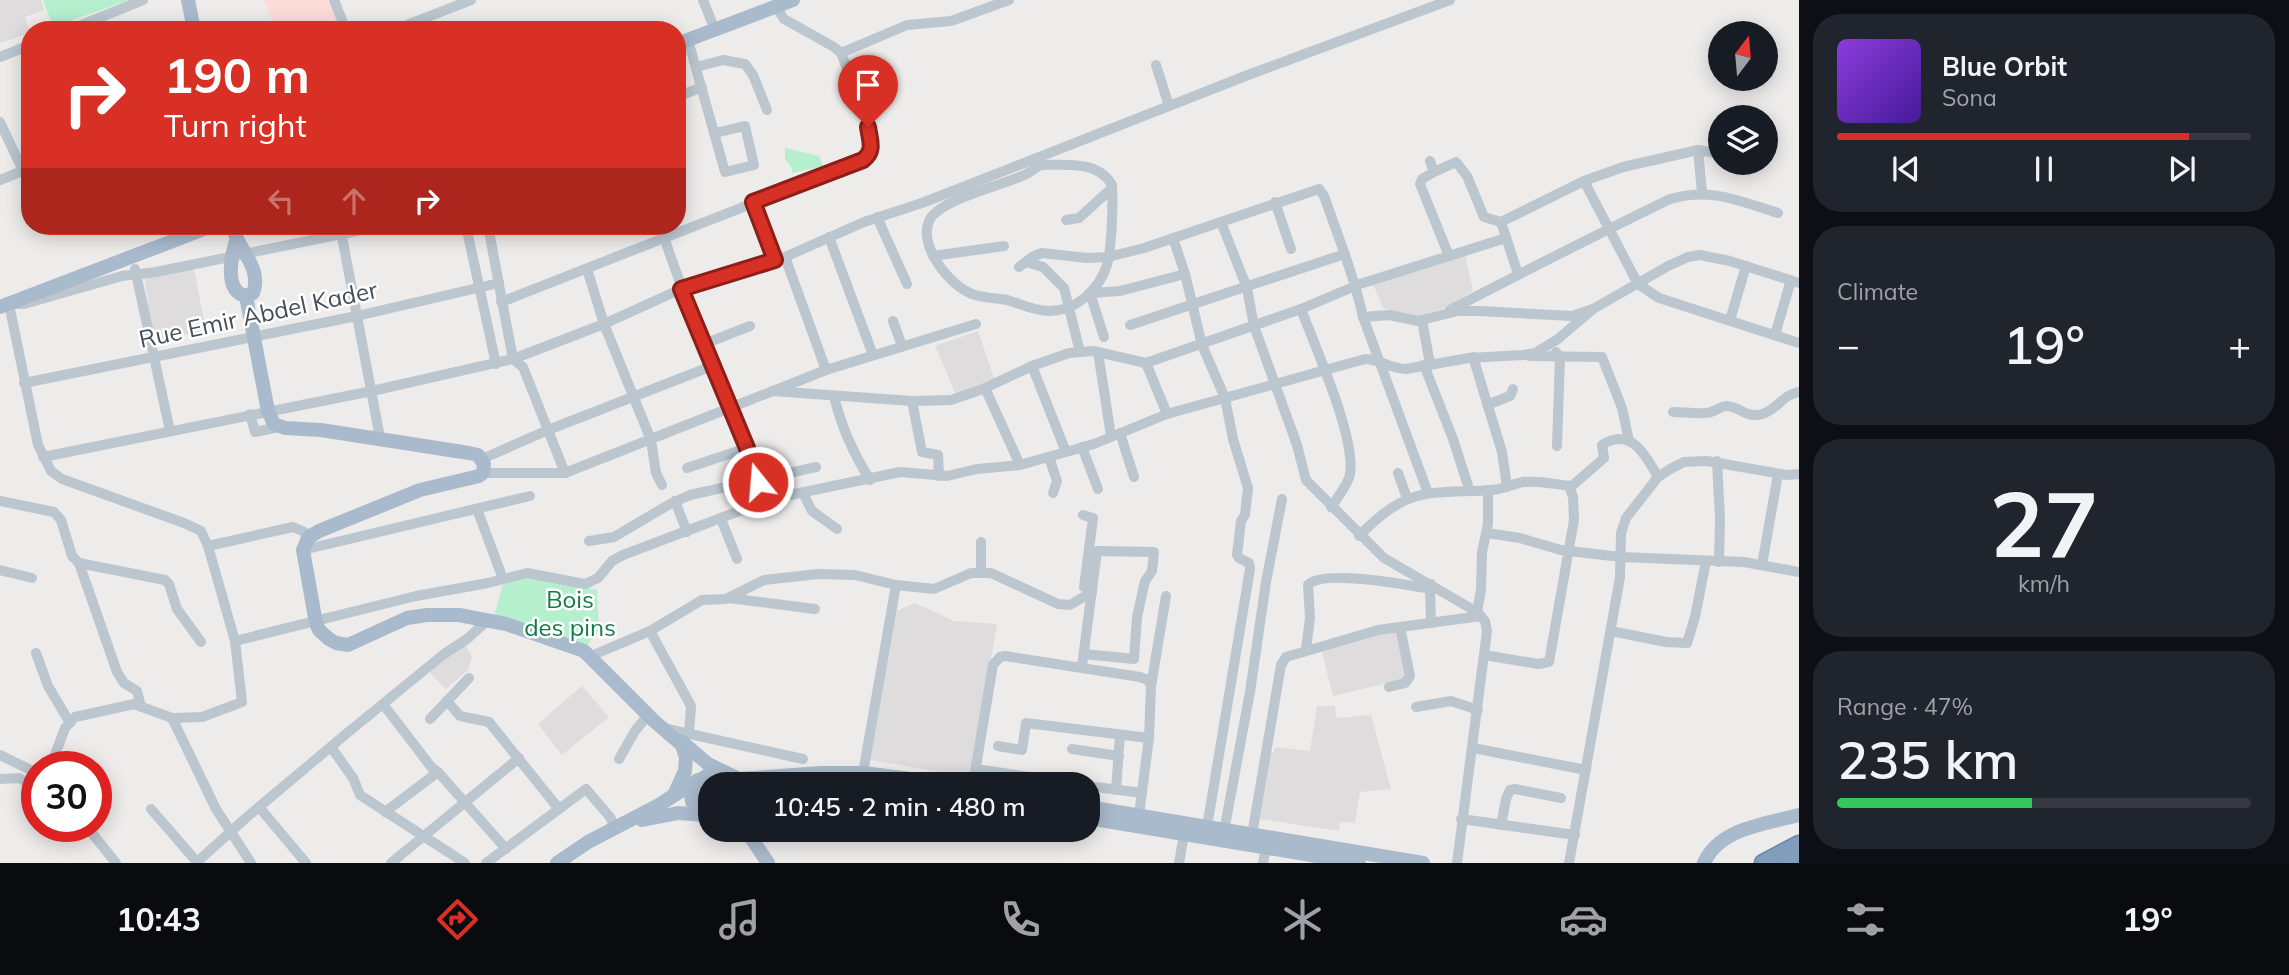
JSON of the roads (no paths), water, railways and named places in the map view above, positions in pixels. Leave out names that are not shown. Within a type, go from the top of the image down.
[{"type":"highway","points":[[1763,863],[1799,844]]},
{"type":"highway","points":[[1788,863],[1799,858]]},
{"type":"main road","points":[[188,0],[192,21]]},
{"type":"main road","points":[[686,41],[793,0]]},
{"type":"main road","points":[[4,306],[184,235]]},
{"type":"main road","points":[[234,235],[238,249],[256,283],[253,293],[246,296],[234,289],[231,268],[238,249]]},
{"type":"main road","points":[[246,296],[272,422],[279,427],[321,429],[469,453],[482,466],[311,535],[303,550],[319,630],[336,643],[348,645],[415,617],[447,614],[489,619],[580,649],[592,656],[648,715],[718,772]]},
{"type":"main road","points":[[667,731],[684,748],[692,802],[698,811]]},
{"type":"main road","points":[[557,863],[698,779]]},
{"type":"main road","points":[[1100,809],[1423,863]]},
{"type":"main road","points":[[616,826],[662,814],[698,814]]},
{"type":"main road","points":[[1704,863],[1718,842],[1737,832],[1799,815]]},
{"type":"main road","points":[[1100,820],[1184,835],[1265,856],[1359,863]]},
{"type":"main road","points":[[749,842],[757,848]]},
{"type":"main road","points":[[753,842],[768,863]]},
{"type":"street","points":[[91,21],[143,0]]},
{"type":"street","points":[[334,0],[342,21]]},
{"type":"street","points":[[417,21],[471,0]]},
{"type":"street","points":[[703,0],[715,30]]},
{"type":"street","points":[[841,53],[907,25],[951,21],[1009,0]]},
{"type":"street","points":[[43,457],[496,364],[604,324],[681,289],[780,258],[877,217],[922,203],[1014,173],[1040,165],[1083,165],[1101,171],[1112,188],[1107,264],[1090,293],[1068,308],[1050,311],[1028,309],[1008,300],[964,291],[941,269],[933,256],[928,228],[930,219],[965,196],[1014,173],[1169,106],[1450,0]]},
{"type":"street","points":[[686,226],[863,160],[870,155],[872,148],[868,127],[841,53],[784,19],[776,7]]},
{"type":"street","points":[[686,49],[696,67],[726,172],[754,164],[745,126],[715,133]]},
{"type":"street","points":[[0,57],[21,50]]},
{"type":"street","points":[[696,67],[723,60],[745,64],[753,75],[767,110]]},
{"type":"street","points":[[1156,65],[1169,106]]},
{"type":"street","points":[[686,93],[702,87]]},
{"type":"street","points":[[0,122],[21,161]]},
{"type":"street","points":[[1698,150],[1702,193]]},
{"type":"street","points":[[1448,256],[1420,184],[1432,166],[1456,162],[1466,176],[1484,217],[1501,222],[1584,181],[1648,160],[1698,150],[1708,152]]},
{"type":"street","points":[[1,178],[21,172]]},
{"type":"street","points":[[1584,181],[1638,284],[1659,298],[1799,343]]},
{"type":"street","points":[[1066,220],[1079,218],[1112,188]]},
{"type":"street","points":[[1080,352],[1063,288],[1043,267],[1023,264],[1042,253],[1087,258],[1108,257],[1319,189],[1345,254],[1363,317],[1383,365],[1428,494]]},
{"type":"street","points":[[1444,314],[1670,199],[1702,193],[1778,213]]},
{"type":"street","points":[[753,202],[780,258],[826,370]]},
{"type":"street","points":[[1275,202],[1291,249]]},
{"type":"street","points":[[877,217],[907,284]]},
{"type":"street","points":[[1221,222],[1247,288],[1254,326],[1297,445],[1306,480],[1359,536],[1384,558],[1479,614],[1485,621],[1485,655],[1457,863]]},
{"type":"street","points":[[1501,222],[1518,274]]},
{"type":"street","points":[[57,751],[65,729],[75,717],[134,704],[172,718],[202,717],[242,702],[235,641],[208,546],[201,531],[55,475],[43,457],[4,306],[24,304],[137,274],[156,272],[238,249],[313,235]]},
{"type":"street","points":[[341,235],[380,438]]},
{"type":"street","points":[[468,235],[496,364]]},
{"type":"street","points":[[490,235],[513,359],[523,367],[565,473]]},
{"type":"street","points":[[501,302],[587,270],[663,235]]},
{"type":"street","points":[[671,235],[681,289],[747,448],[758,482],[769,500]]},
{"type":"street","points":[[830,237],[873,355]]},
{"type":"street","points":[[1173,238],[1185,274],[1202,345],[1225,398],[1233,439],[1248,488],[1237,555],[1249,563],[1251,569],[1207,827]]},
{"type":"street","points":[[772,391],[912,401],[951,400],[1069,353],[1098,352],[1146,363],[1202,345],[1356,287],[1506,238]]},
{"type":"street","points":[[933,256],[1003,246]]},
{"type":"street","points":[[1130,326],[1345,254]]},
{"type":"street","points":[[1363,317],[1380,315],[1410,321],[1444,314],[1480,311],[1572,316],[1593,309],[1688,257],[1711,256],[1795,282],[1775,335]]},
{"type":"street","points":[[129,257],[137,274],[170,431]]},
{"type":"street","points":[[1730,320],[1746,266]]},
{"type":"street","points":[[587,270],[604,324],[651,440],[656,473],[662,485]]},
{"type":"street","points":[[1090,293],[1120,291],[1185,274]]},
{"type":"street","name":"Rue Emir Abdel Kader","points":[[24,383],[358,316],[499,283]]},
{"type":"street","points":[[1090,293],[1104,337]]},
{"type":"street","points":[[1301,309],[1338,408],[1350,459],[1350,477],[1331,507]]},
{"type":"street","points":[[235,641],[416,596],[529,573],[585,584],[598,578],[622,555],[769,500],[907,471],[1020,465],[1082,447],[1167,414],[1364,359],[1405,369],[1473,357],[1535,353],[1551,344],[1593,309]]},
{"type":"street","points":[[1422,320],[1427,365],[1469,489]]},
{"type":"street","points":[[892,321],[902,346]]},
{"type":"street","points":[[482,466],[565,473],[826,370],[976,324]]},
{"type":"street","points":[[704,344],[750,326]]},
{"type":"street","points":[[1551,344],[1560,357],[1558,446]]},
{"type":"street","points":[[1098,352],[1116,434],[1134,477]]},
{"type":"street","points":[[1518,355],[1602,358],[1622,408],[1629,441],[1644,453],[1658,477]]},
{"type":"street","points":[[1473,357],[1502,452],[1507,487]]},
{"type":"street","points":[[1146,363],[1167,414]]},
{"type":"street","points":[[482,466],[548,430],[712,366]]},
{"type":"street","points":[[1032,366],[1066,452]]},
{"type":"street","points":[[985,388],[1020,465]]},
{"type":"street","points":[[1487,405],[1510,396],[1513,389]]},
{"type":"street","points":[[1673,412],[1708,413],[1720,406],[1729,406],[1751,416],[1773,410],[1789,394],[1799,392]]},
{"type":"street","points":[[834,396],[850,444],[870,480]]},
{"type":"street","points":[[912,401],[922,452],[938,455],[939,471]]},
{"type":"street","points":[[250,415],[256,432],[279,427]]},
{"type":"street","points":[[1359,536],[1381,513],[1407,498],[1469,489],[1489,490],[1536,482],[1574,485],[1604,458],[1603,443],[1629,441]]},
{"type":"street","points":[[1082,447],[1098,489]]},
{"type":"street","points":[[687,468],[747,448]]},
{"type":"street","points":[[1049,457],[1057,481],[1053,493]]},
{"type":"street","points":[[1717,461],[1719,562]]},
{"type":"street","points":[[1569,863],[1611,631],[1621,558],[1621,533],[1626,518],[1658,477],[1684,462],[1717,461],[1778,474],[1799,474]]},
{"type":"street","points":[[589,541],[614,537],[690,495],[816,467]]},
{"type":"street","points":[[1398,473],[1407,498]]},
{"type":"street","points":[[1762,565],[1778,474]]},
{"type":"street","points":[[1485,655],[1538,664],[1549,662],[1574,520],[1573,497],[1569,486]]},
{"type":"street","points":[[1479,614],[1489,490]]},
{"type":"street","points":[[803,493],[812,511],[837,529]]},
{"type":"street","points":[[303,550],[530,496]]},
{"type":"street","points":[[1224,831],[1282,499]]},
{"type":"street","points":[[0,501],[42,508],[58,516],[72,556],[79,564],[117,672],[124,683],[137,691],[141,707]]},
{"type":"street","points":[[675,501],[687,532]]},
{"type":"street","points":[[477,509],[503,579]]},
{"type":"street","points":[[1083,515],[1093,518],[1084,587],[1092,592]]},
{"type":"street","points":[[721,519],[737,559]]},
{"type":"street","points":[[208,546],[293,527],[311,535]]},
{"type":"street","points":[[1487,534],[1520,538],[1569,551],[1621,558],[1762,565],[1799,572]]},
{"type":"street","points":[[981,541],[981,572]]},
{"type":"street","points":[[1082,666],[1097,551],[1154,551],[1152,571],[1145,580],[1137,617],[1134,659],[1084,654]]},
{"type":"street","points":[[1611,631],[1667,642],[1687,643],[1695,618],[1706,561]]},
{"type":"street","points":[[79,564],[165,580],[169,584],[177,609],[201,642]]},
{"type":"street","points":[[592,567],[604,570]]},
{"type":"street","points":[[0,570],[32,578]]},
{"type":"street","points":[[727,598],[764,580],[818,574],[855,575],[897,585],[934,589],[971,573],[981,572],[1001,575],[1023,589],[1058,604],[1070,605],[1092,592]]},
{"type":"street","points":[[1306,649],[1310,618],[1308,588],[1312,581],[1329,578],[1373,580],[1430,587]]},
{"type":"street","points":[[863,772],[897,585]]},
{"type":"street","points":[[1430,587],[1431,623]]},
{"type":"street","points":[[1139,815],[1149,738],[1151,686],[1166,596]]},
{"type":"street","points":[[592,656],[650,631],[702,600],[727,598],[815,609]]},
{"type":"street","points":[[1252,835],[1281,665],[1286,657],[1378,629],[1479,614]]},
{"type":"street","points":[[151,809],[197,862],[258,807],[489,619]]},
{"type":"street","points":[[1389,687],[1405,683],[1410,676],[1400,627]]},
{"type":"street","points":[[650,631],[691,706],[689,734]]},
{"type":"street","points":[[36,653],[48,686],[70,723]]},
{"type":"street","points":[[975,772],[995,661],[1005,656],[1140,677],[1148,680],[1151,686]]},
{"type":"street","points":[[430,719],[469,678]]},
{"type":"street","points":[[447,701],[460,716],[489,722],[559,809]]},
{"type":"street","points":[[1416,707],[1451,701],[1478,710]]},
{"type":"street","points":[[383,704],[432,768],[439,772],[506,849]]},
{"type":"street","points":[[619,759],[648,715]]},
{"type":"street","points":[[172,718],[230,834],[251,863]]},
{"type":"street","points":[[998,746],[1022,750],[1026,723],[1149,738]]},
{"type":"street","points":[[667,731],[803,759]]},
{"type":"street","points":[[1116,790],[1120,736]]},
{"type":"street","points":[[331,747],[353,778],[359,795],[465,863]]},
{"type":"street","points":[[1473,748],[1586,770]]},
{"type":"street","points":[[1072,749],[1119,756]]},
{"type":"street","points":[[0,755],[21,765]]},
{"type":"street","points":[[391,863],[519,758]]},
{"type":"street","points":[[976,769],[996,772]]},
{"type":"street","points":[[385,812],[439,772]]},
{"type":"street","points":[[0,779],[21,779]]},
{"type":"street","points":[[1100,788],[1142,793]]},
{"type":"street","points":[[486,863],[586,789],[616,826]]},
{"type":"street","points":[[1501,825],[1510,790],[1561,798]]},
{"type":"street","points":[[258,807],[306,863]]},
{"type":"street","points":[[1461,819],[1575,835]]},
{"type":"street","points":[[1179,863],[1184,835]]},
{"type":"street","points":[[99,842],[116,863]]},
{"type":"park label","name":"Bois des pins","points":[[570,613]]}]
